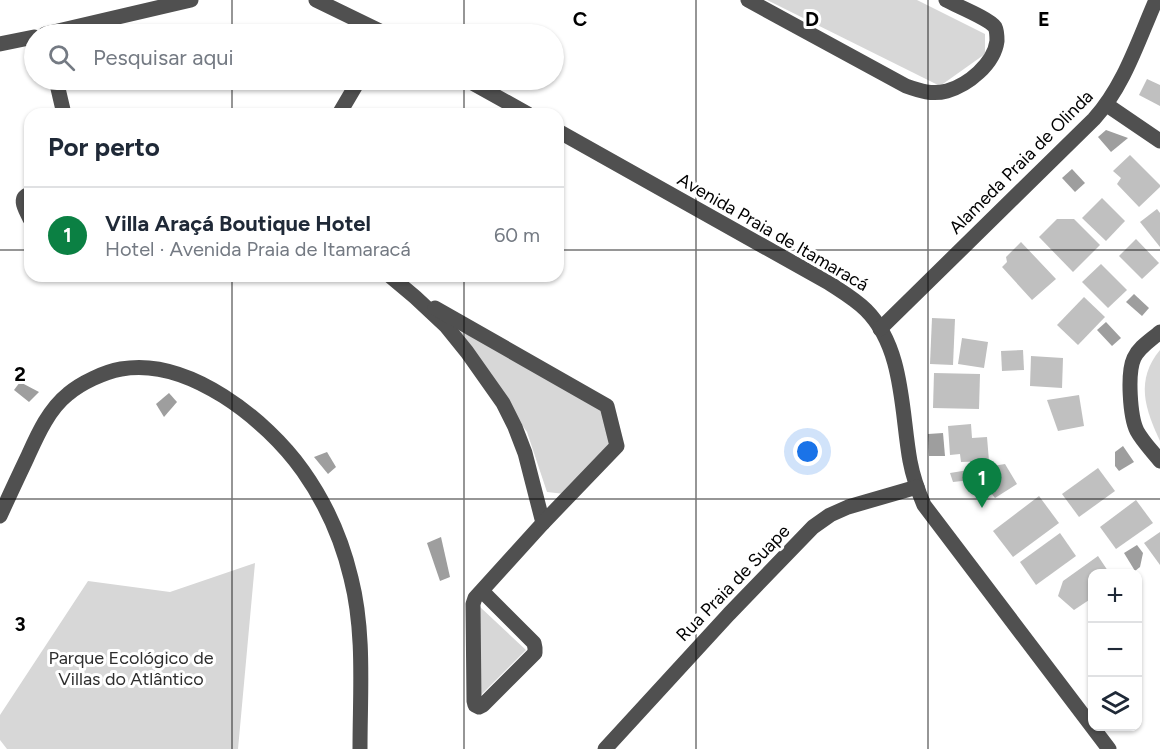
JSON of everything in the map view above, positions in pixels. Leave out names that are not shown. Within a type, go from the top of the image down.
[{"type":"street","points":[[88,24],[192,0]]},
{"type":"street","points":[[316,0],[363,24]]},
{"type":"street","points":[[333,0],[368,24]]},
{"type":"street","points":[[748,0],[906,86],[934,93],[965,83],[978,73],[992,57],[996,46],[996,28],[989,22],[946,0]]},
{"type":"street","name":"Alameda Praia de Olinda","points":[[880,329],[1107,105],[1119,84],[1156,0]]},
{"type":"street","points":[[0,44],[24,39]]},
{"type":"street","points":[[58,90],[63,108]]},
{"type":"street","points":[[343,108],[353,90]]},
{"type":"street","points":[[485,90],[517,108]]},
{"type":"street","points":[[1107,105],[1160,141]]},
{"type":"street","name":"Avenida Praia de Itamaracá","points":[[564,134],[829,283],[867,310],[891,347],[896,366],[910,463],[916,487],[924,505],[1109,749]]},
{"type":"street","points":[[397,282],[446,326],[503,403],[525,453],[543,523]]},
{"type":"street","points":[[415,297],[607,406],[617,446],[543,523],[482,591],[476,598],[473,604],[474,701],[479,706],[483,705],[534,653],[536,648],[534,643],[482,591]]},
{"type":"street","points":[[1160,332],[1139,351],[1133,360],[1130,396],[1137,431],[1160,461]]},
{"type":"street","points":[[0,516],[39,433],[51,412],[68,394],[93,379],[121,369],[149,368],[176,374],[211,388],[246,412],[278,441],[302,470],[322,502],[334,530],[351,576],[357,611],[360,649],[360,749]]},
{"type":"street","name":"Rua Praia de Suape","points":[[605,749],[729,614],[813,527],[830,515],[848,507],[916,487]]},
{"type":"green space","points":[[767,0],[917,0],[985,34],[985,54],[940,86]]},
{"type":"green space","points":[[454,329],[489,343],[600,406],[612,444],[565,494],[547,492],[527,432]]},
{"type":"green space","points":[[1160,350],[1160,441],[1150,418],[1145,384],[1147,372]]},
{"type":"green space","name":"Parque Ecológico de Villas do Atlântico","points":[[255,563],[238,749],[7,749],[0,740],[0,715],[88,581],[170,592]]},
{"type":"green space","points":[[479,606],[526,650],[479,697]]},
{"type":"shaded area","points":[[1106,130],[1128,138],[1111,152],[1098,137]]},
{"type":"shaded area","points":[[1072,169],[1085,183],[1075,192],[1062,178]]},
{"type":"shaded area","points":[[1134,294],[1149,308],[1142,316],[1126,302]]},
{"type":"shaded area","points":[[1106,322],[1121,338],[1112,346],[1097,330]]},
{"type":"shaded area","points":[[20,382],[39,392],[29,402],[14,390]]},
{"type":"shaded area","points":[[169,393],[177,402],[164,417],[156,404]]},
{"type":"shaded area","points":[[943,433],[945,456],[929,456],[928,434]]},
{"type":"shaded area","points":[[1123,446],[1134,462],[1119,471],[1115,466],[1115,452]]},
{"type":"shaded area","points":[[327,452],[336,467],[328,474],[314,457]]},
{"type":"shaded area","points":[[441,537],[450,577],[440,581],[427,543]]},
{"type":"shaded area","points":[[1137,545],[1143,553],[1140,567],[1134,569],[1124,553]]},
{"type":"building","points":[[1147,79],[1160,85],[1160,106],[1139,95]]},
{"type":"building","points":[[1130,155],[1160,185],[1139,207],[1117,184],[1121,178],[1113,171]]},
{"type":"building","points":[[1102,198],[1125,221],[1106,241],[1082,218]]},
{"type":"building","points":[[1157,209],[1160,213],[1160,247],[1140,222]]},
{"type":"building","points":[[1057,219],[1074,219],[1100,245],[1073,272],[1039,237]]},
{"type":"building","points":[[1136,239],[1159,263],[1142,279],[1119,256]]},
{"type":"building","points":[[1021,242],[1056,279],[1032,300],[1002,267],[1007,262],[1006,257]]},
{"type":"building","points":[[1101,264],[1127,290],[1108,308],[1082,282]]},
{"type":"building","points":[[1084,297],[1105,317],[1078,345],[1057,325]]},
{"type":"building","points":[[932,318],[955,319],[953,365],[930,364]]},
{"type":"building","points":[[962,338],[988,342],[984,368],[958,364]]},
{"type":"building","points":[[1023,350],[1024,370],[1002,371],[1001,351]]},
{"type":"building","points":[[1031,356],[1063,358],[1062,388],[1030,386]]},
{"type":"building","points":[[934,373],[980,374],[979,409],[933,408]]},
{"type":"building","points":[[1079,395],[1084,426],[1058,431],[1047,400]]},
{"type":"building","points":[[971,424],[972,438],[987,437],[989,461],[961,462],[960,454],[950,455],[948,426]]},
{"type":"building","points":[[1005,464],[1017,484],[995,498],[980,479],[953,482],[950,473]]},
{"type":"building","points":[[1098,468],[1115,491],[1079,517],[1062,494]]},
{"type":"building","points":[[1039,496],[1059,523],[1013,557],[993,531]]},
{"type":"building","points":[[1136,500],[1153,523],[1116,549],[1100,527]]},
{"type":"building","points":[[1160,532],[1160,565],[1144,543]]},
{"type":"building","points":[[1060,533],[1076,556],[1036,585],[1020,562]]},
{"type":"building","points":[[1098,556],[1107,569],[1088,569],[1088,601],[1074,610],[1058,596],[1063,581]]},
{"type":"place","name":"Villa Araçá Boutique Hotel","points":[[982,508]]}]
